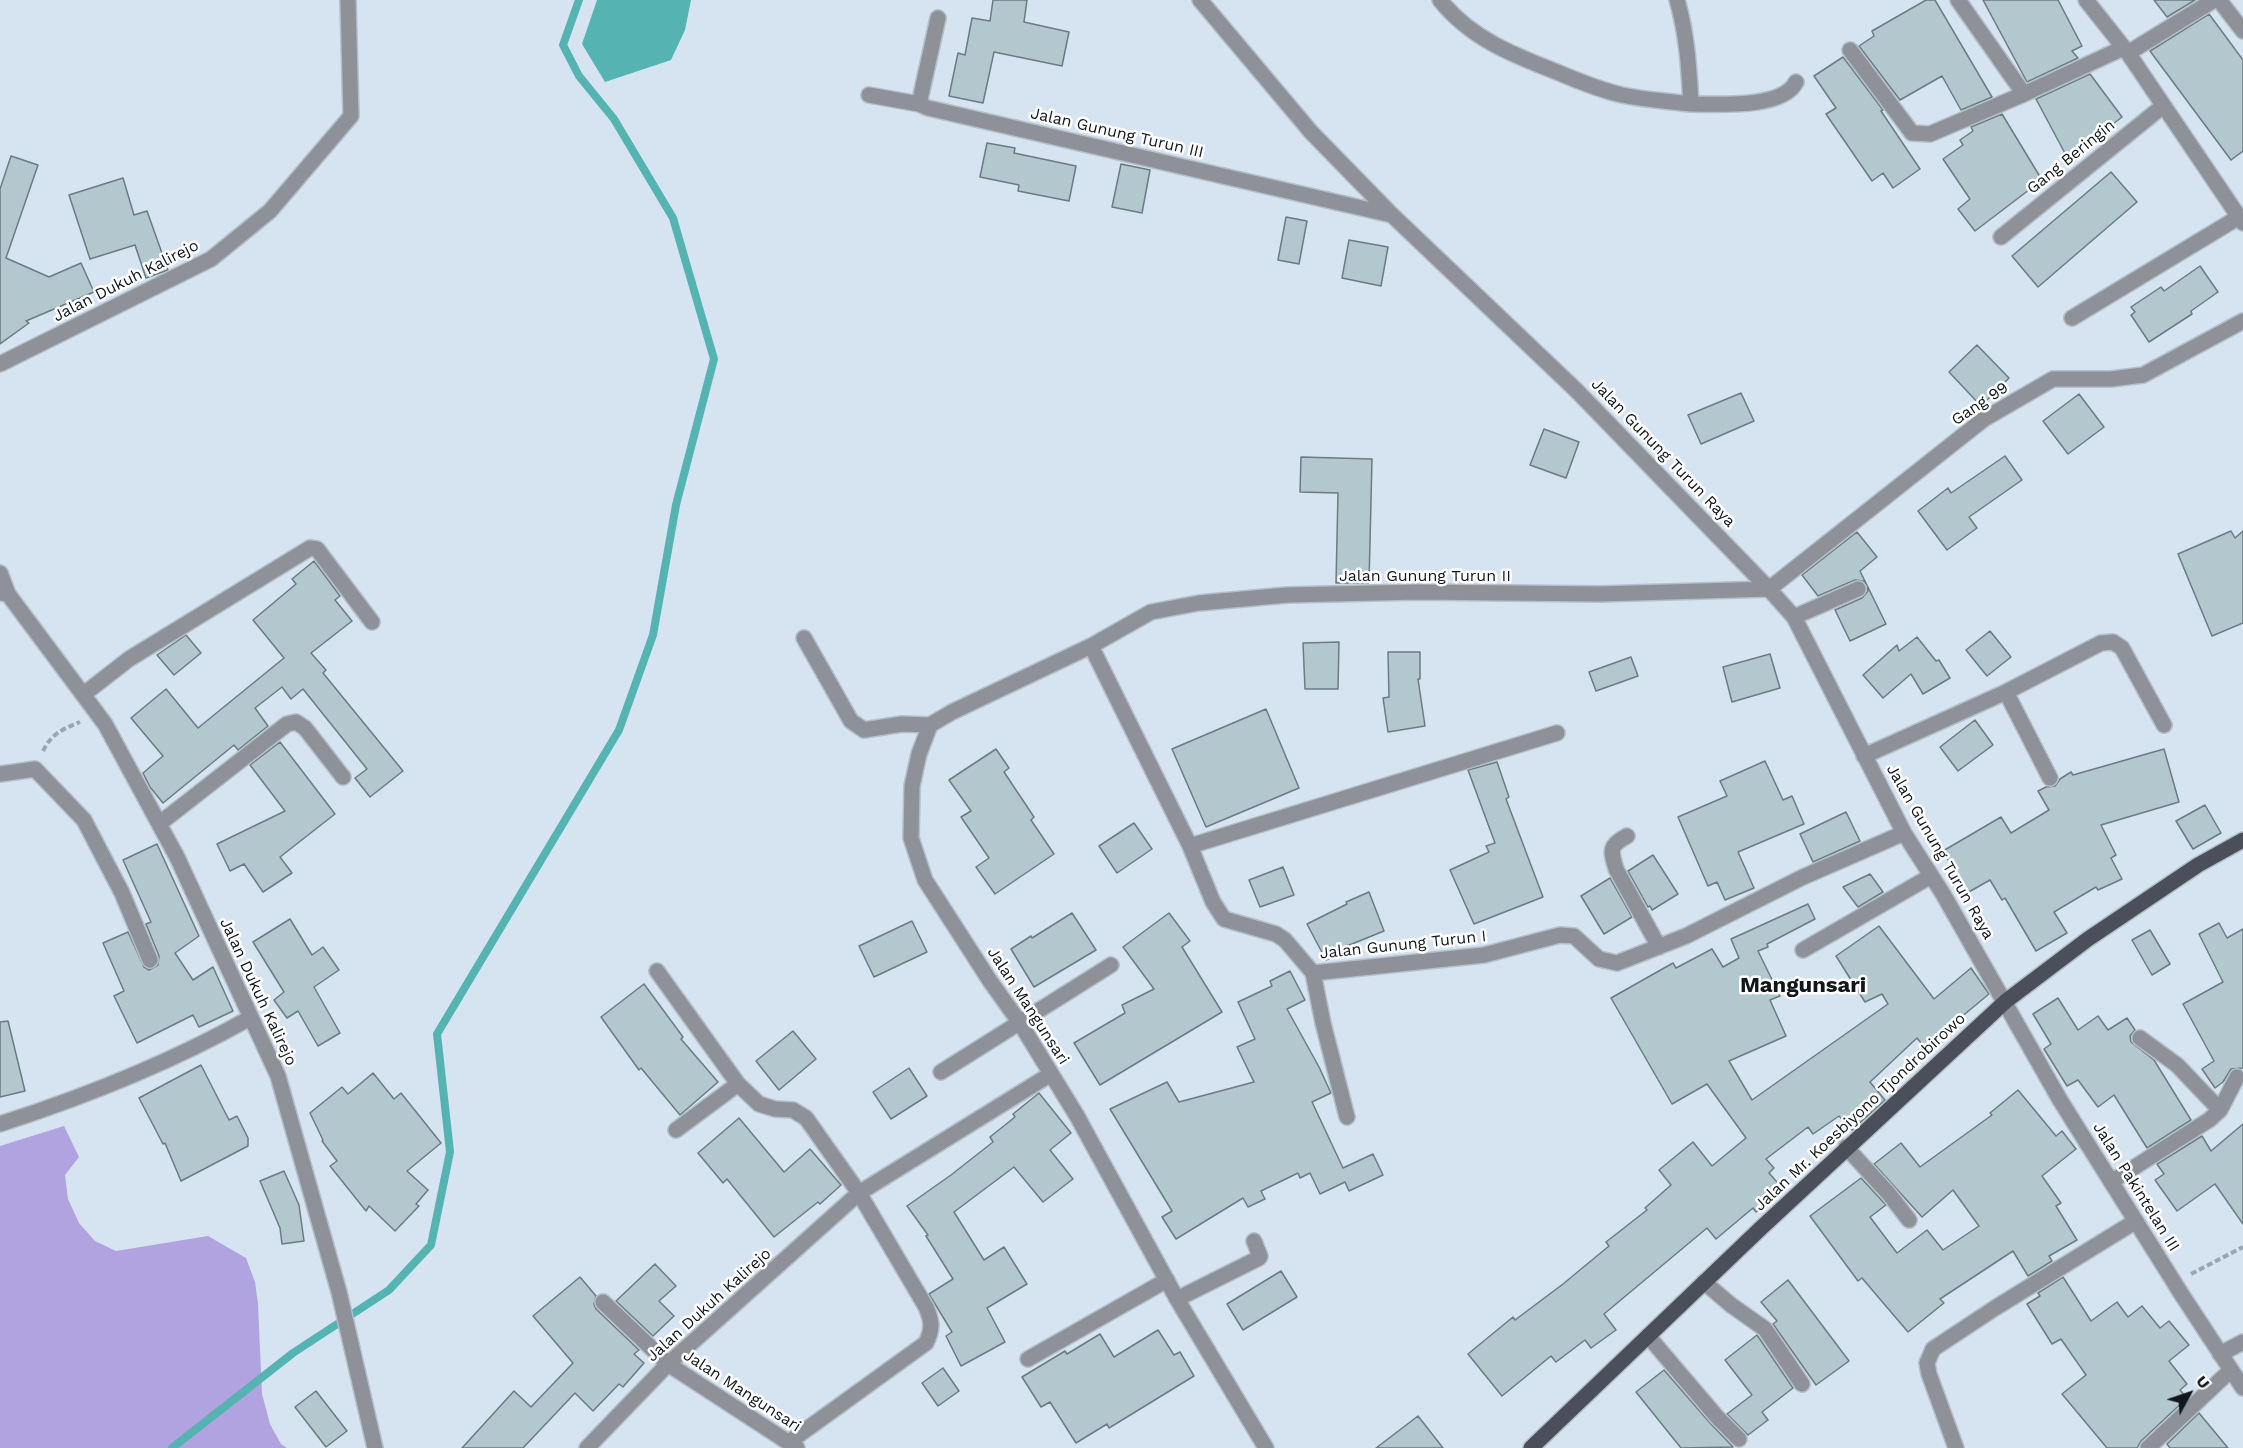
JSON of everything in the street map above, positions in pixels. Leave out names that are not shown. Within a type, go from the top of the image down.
[{"type":"main road","name":"Jalan Mr. Koesbiyono Tjondrobirowo","points":[[1532,1448],[1846,1148],[2006,1001],[2088,939],[2198,865],[2243,840]]},
{"type":"street","name":"Jalan Dukuh Kalirejo","points":[[0,364],[211,259],[270,211],[351,116],[348,0]]},
{"type":"street","name":"Jalan Gunung Turun Raya","points":[[1200,0],[1311,132],[1392,215],[1577,391],[1770,589],[1794,617],[1904,833],[2006,1001]]},
{"type":"street","points":[[1440,0],[1454,17],[1469,29],[1520,57],[1592,86],[1621,94],[1691,104],[1731,104],[1775,98],[1793,88],[1796,82]]},
{"type":"street","points":[[1677,0],[1685,33],[1691,104]]},
{"type":"street","points":[[1958,0],[2024,94]]},
{"type":"street","points":[[2072,318],[2241,220],[2126,50],[2086,0]]},
{"type":"street","points":[[1850,50],[1912,133],[1930,134],[2126,50],[2214,0]]},
{"type":"street","points":[[2219,0],[2243,31]]},
{"type":"street","points":[[920,104],[938,18]]},
{"type":"street","name":"Jalan Gunung Turun III","points":[[869,95],[920,104],[928,108],[1392,215]]},
{"type":"street","name":"Gang Beringin","points":[[2001,237],[2163,106]]},
{"type":"street","name":"Gang 99","points":[[1770,589],[1984,419],[2053,379],[2112,379],[2143,375],[2243,321]]},
{"type":"street","points":[[84,694],[129,659],[310,548],[316,549],[372,622]]},
{"type":"street","name":"Jalan Dukuh Kalirejo","points":[[0,573],[4,594],[105,723],[177,857],[278,1076],[339,1292],[375,1448]]},
{"type":"street","name":"Jalan Gunung Turun II","points":[[1091,646],[1151,612],[1199,603],[1287,595],[1418,592],[1600,594],[1770,589]]},
{"type":"street","points":[[1794,617],[1858,589]]},
{"type":"street","points":[[804,638],[850,721],[864,730],[902,724],[930,725],[952,712],[1091,646]]},
{"type":"street","points":[[1864,756],[2006,692],[2101,642],[2113,642],[2122,648],[2164,725]]},
{"type":"street","name":"Jalan Gunung Turun I","points":[[1091,646],[1190,846],[1213,902],[1224,919],[1276,934],[1285,940],[1313,973],[1484,955],[1560,935],[1574,936],[1599,959],[1617,963],[1686,936],[1803,877],[1904,833]]},
{"type":"street","points":[[2006,692],[2050,778]]},
{"type":"street","points":[[159,824],[287,724],[296,722],[305,728],[343,777]]},
{"type":"street","name":"Jalan Mangunsari","points":[[930,725],[919,754],[912,786],[911,838],[925,880],[1020,1023],[1077,1116],[1177,1299],[1266,1448]]},
{"type":"street","points":[[1190,846],[1557,733]]},
{"type":"street","points":[[0,774],[35,769],[84,820],[122,892],[150,960]]},
{"type":"street","points":[[1627,836],[1611,851],[1616,869],[1659,946]]},
{"type":"street","points":[[1803,950],[1931,876]]},
{"type":"street","points":[[941,1072],[1110,965]]},
{"type":"street","points":[[657,971],[738,1084],[759,1104],[793,1110],[806,1118],[859,1193],[932,1321],[932,1332],[926,1342],[793,1445]]},
{"type":"street","points":[[1313,973],[1347,1117]]},
{"type":"street","name":"Jalan Pakintelan III","points":[[2006,1001],[2060,1100],[2243,1388]]},
{"type":"street","points":[[0,1124],[79,1098],[186,1052],[250,1018]]},
{"type":"street","points":[[2140,1038],[2177,1065],[2220,1110]]},
{"type":"street","name":"Jalan Dukuh Kalirejo","points":[[586,1448],[668,1364],[859,1193],[1051,1074]]},
{"type":"street","points":[[2111,1182],[2209,1120],[2220,1110],[2237,1077]]},
{"type":"street","points":[[676,1130],[738,1084]]},
{"type":"street","points":[[1846,1148],[1889,1194],[1909,1220]]},
{"type":"street","points":[[1956,1448],[1929,1374],[1927,1363],[1933,1349],[2136,1221]]},
{"type":"street","points":[[1177,1299],[1259,1258],[1254,1241]]},
{"type":"street","points":[[1029,1359],[1167,1280]]},
{"type":"street","points":[[1704,1282],[1765,1329],[1802,1384]]},
{"type":"street","name":"Jalan Mangunsari","points":[[603,1302],[668,1364],[793,1445]]},
{"type":"street","points":[[1648,1336],[1717,1417],[1739,1439]]},
{"type":"street","points":[[2220,1354],[2243,1342]]},
{"type":"street","points":[[2148,1448],[2231,1370]]},
{"type":"path","points":[[35,769],[48,741],[60,730],[83,721],[105,723]]},
{"type":"path","points":[[2174,1282],[2243,1247]]},
{"type":"shaded area","points":[[597,0],[691,0],[685,30],[671,60],[605,82],[582,44]]},
{"type":"shaded area","points":[[64,1126],[79,1157],[65,1175],[68,1199],[79,1223],[95,1241],[116,1251],[208,1236],[246,1258],[255,1282],[258,1304],[262,1394],[270,1424],[281,1444],[287,1448],[0,1448],[0,1146]]},
{"type":"building","points":[[993,0],[1027,0],[1024,22],[1069,32],[1062,66],[994,52],[983,103],[949,96],[958,53],[965,55],[972,18],[990,21]]},
{"type":"building","points":[[1926,0],[1935,0],[1992,97],[1961,110],[1942,76],[1900,100],[1859,46],[1874,36],[1872,31]]},
{"type":"building","points":[[1983,0],[2058,0],[2082,46],[2072,51],[2078,58],[2027,82]]},
{"type":"building","points":[[2154,0],[2195,0],[2167,17]]},
{"type":"building","points":[[2209,14],[2243,60],[2243,151],[2231,160],[2150,51]]},
{"type":"building","points":[[1843,57],[1883,110],[1881,111],[1920,169],[1893,188],[1883,173],[1872,181],[1826,114],[1836,108],[1814,76]]},
{"type":"building","points":[[2090,74],[2122,117],[2068,159],[2036,99]]},
{"type":"building","points":[[2002,114],[2042,180],[1975,231],[1958,209],[1970,199],[1943,159],[1963,145],[1960,140],[1973,131],[1971,127]]},
{"type":"building","points":[[987,143],[1015,148],[1014,153],[1076,166],[1069,201],[1018,191],[1019,185],[980,177]]},
{"type":"building","points":[[11,156],[38,165],[6,258],[49,277],[81,263],[94,292],[26,321],[29,323],[0,344],[0,189]]},
{"type":"building","points":[[1121,164],[1150,170],[1142,213],[1112,207]]},
{"type":"building","points":[[2111,172],[2137,202],[2038,287],[2012,256]]},
{"type":"building","points":[[123,178],[134,215],[147,211],[168,270],[146,278],[135,245],[90,259],[69,195]]},
{"type":"building","points":[[1286,217],[1307,221],[1299,264],[1278,260]]},
{"type":"building","points":[[1349,240],[1388,247],[1381,286],[1342,278]]},
{"type":"building","points":[[2200,266],[2218,292],[2191,311],[2192,314],[2149,342],[2131,315],[2135,312],[2131,307],[2161,287],[2164,291]]},
{"type":"building","points":[[1977,345],[2009,378],[1981,406],[1949,372]]},
{"type":"building","points":[[1741,393],[1754,421],[1701,444],[1688,415]]},
{"type":"building","points":[[2079,394],[2104,427],[2068,454],[2043,421]]},
{"type":"building","points":[[1544,429],[1579,442],[1566,478],[1530,465]]},
{"type":"building","points":[[2005,456],[2022,480],[1969,517],[1977,528],[1947,550],[1918,511],[1948,488],[1951,493]]},
{"type":"building","points":[[1301,457],[1372,459],[1369,583],[1336,583],[1338,493],[1300,492]]},
{"type":"building","points":[[2231,531],[2235,538],[2243,531],[2243,623],[2212,636],[2178,554]]},
{"type":"building","points":[[1857,532],[1877,557],[1860,571],[1867,585],[1863,581],[1855,580],[1818,596],[1802,575]]},
{"type":"building","points":[[314,561],[340,596],[335,600],[352,621],[311,653],[326,670],[323,673],[403,771],[370,797],[355,778],[367,769],[303,689],[291,699],[282,687],[255,708],[268,726],[238,750],[234,745],[163,803],[150,787],[143,773],[163,756],[131,718],[166,689],[198,728],[284,658],[253,620],[296,584],[292,579]]},
{"type":"building","points":[[1867,585],[1886,624],[1850,641],[1835,610],[1862,598],[1868,591]]},
{"type":"building","points":[[1990,631],[2011,657],[1987,676],[1966,650]]},
{"type":"building","points":[[186,635],[201,653],[174,675],[157,655]]},
{"type":"building","points":[[1917,637],[1936,661],[1939,660],[1950,678],[1923,694],[1911,674],[1883,698],[1863,675],[1897,645],[1899,651]]},
{"type":"building","points":[[1339,642],[1338,689],[1305,689],[1303,643]]},
{"type":"building","points":[[1388,652],[1420,652],[1420,679],[1418,679],[1425,726],[1388,732],[1383,698],[1389,697]]},
{"type":"building","points":[[1770,654],[1780,688],[1732,702],[1723,667]]},
{"type":"building","points":[[1631,657],[1638,676],[1596,691],[1589,672]]},
{"type":"building","points":[[1266,709],[1299,788],[1206,827],[1172,749]]},
{"type":"building","points":[[1975,720],[1993,745],[1958,771],[1940,747]]},
{"type":"building","points":[[280,742],[335,814],[280,857],[292,873],[263,892],[244,864],[230,871],[217,844],[285,811],[250,765]]},
{"type":"building","points":[[996,749],[1009,768],[1004,772],[1034,817],[1031,820],[1054,854],[995,894],[976,867],[989,858],[961,817],[971,811],[949,780]]},
{"type":"building","points":[[2164,749],[2179,802],[2101,825],[2116,855],[2111,858],[2122,879],[2098,890],[2096,887],[2054,912],[2067,933],[2036,951],[2005,898],[2002,900],[1990,880],[1967,893],[1943,851],[2001,817],[2011,833],[2049,810],[2038,791],[2055,786],[2060,779],[2071,772],[2073,775]]},
{"type":"building","points":[[1765,761],[1783,800],[1792,796],[1804,824],[1738,852],[1754,888],[1725,900],[1717,882],[1708,886],[1678,817],[1727,796],[1720,781]]},
{"type":"building","points":[[1497,762],[1509,797],[1506,799],[1543,897],[1474,924],[1450,870],[1489,852],[1486,846],[1495,843],[1468,770]]},
{"type":"building","points":[[2205,805],[2221,833],[2193,849],[2176,821]]},
{"type":"building","points":[[1846,812],[1860,841],[1813,862],[1800,834]]},
{"type":"building","points":[[1134,823],[1152,849],[1117,873],[1099,846]]},
{"type":"building","points":[[157,844],[199,936],[175,953],[193,980],[213,967],[233,1011],[199,1027],[193,1015],[137,1043],[114,996],[124,991],[103,943],[128,932],[144,967],[149,970],[158,965],[159,956],[146,924],[151,922],[123,860]]},
{"type":"building","points":[[1653,855],[1678,894],[1652,910],[1650,906],[1648,907],[1628,871]]},
{"type":"building","points":[[1283,867],[1294,895],[1260,907],[1249,880]]},
{"type":"building","points":[[1870,874],[1883,892],[1858,907],[1843,887]]},
{"type":"building","points":[[1610,878],[1632,917],[1604,934],[1581,896]]},
{"type":"building","points":[[1369,892],[1384,931],[1347,946],[1348,949],[1326,960],[1307,924]]},
{"type":"building","points":[[1808,904],[1815,919],[1758,951],[1780,996],[1770,1000],[1786,1036],[1729,1061],[1752,1100],[1888,1004],[1882,994],[1865,1002],[1836,956],[1879,926],[1934,999],[1971,968],[1989,994],[1954,1023],[1956,1026],[1926,1049],[1917,1038],[1870,1082],[1885,1100],[1852,1130],[1839,1116],[1813,1134],[1808,1127],[1766,1159],[1774,1168],[1769,1173],[1783,1189],[1756,1212],[1753,1208],[1716,1239],[1707,1228],[1604,1314],[1616,1330],[1591,1348],[1585,1340],[1556,1362],[1551,1356],[1502,1396],[1468,1354],[1513,1317],[1515,1320],[1563,1284],[1609,1246],[1606,1242],[1647,1210],[1645,1208],[1671,1185],[1659,1170],[1693,1142],[1712,1166],[1746,1138],[1707,1084],[1672,1104],[1611,998],[1673,963],[1676,968],[1712,949],[1723,967],[1739,958],[1731,939]]},
{"type":"building","points":[[1072,913],[1096,950],[1034,987],[1011,949]]},
{"type":"building","points":[[1169,913],[1190,941],[1182,947],[1222,1012],[1100,1085],[1074,1043],[1125,1013],[1122,1005],[1154,989],[1123,947]]},
{"type":"building","points":[[290,919],[312,955],[323,947],[339,970],[314,987],[340,1033],[318,1046],[298,1011],[287,1018],[274,1000],[284,992],[253,942]]},
{"type":"building","points":[[912,921],[927,952],[874,977],[859,946]]},
{"type":"building","points":[[2219,923],[2227,938],[2243,929],[2243,1068],[2231,1069],[2223,1082],[2215,1088],[2202,1069],[2214,1061],[2183,1004],[2223,982],[2199,934]]},
{"type":"building","points":[[2150,930],[2170,964],[2152,975],[2132,940]]},
{"type":"building","points":[[1290,971],[1305,1000],[1287,1009],[1331,1093],[1312,1102],[1343,1168],[1373,1154],[1383,1175],[1349,1191],[1345,1182],[1320,1194],[1310,1173],[1300,1178],[1298,1173],[1261,1191],[1265,1199],[1248,1207],[1243,1198],[1176,1239],[1162,1217],[1172,1211],[1110,1109],[1167,1082],[1179,1102],[1254,1082],[1237,1047],[1255,1039],[1238,1002],[1272,986],[1270,981]]},
{"type":"building","points":[[644,984],[683,1037],[681,1039],[718,1082],[680,1115],[641,1068],[639,1070],[601,1017]]},
{"type":"building","points":[[2058,998],[2078,1030],[2098,1016],[2108,1030],[2127,1018],[2135,1030],[2130,1036],[2131,1042],[2154,1060],[2191,1120],[2147,1148],[2114,1095],[2098,1107],[2078,1080],[2067,1086],[2044,1049],[2051,1044],[2033,1014]]},
{"type":"building","points":[[8,1021],[25,1091],[0,1097],[0,1022]]},
{"type":"building","points":[[793,1031],[816,1059],[779,1090],[756,1061]]},
{"type":"building","points":[[201,1065],[229,1120],[237,1116],[248,1138],[248,1146],[181,1181],[165,1143],[163,1144],[139,1098]]},
{"type":"building","points":[[909,1068],[927,1096],[891,1119],[873,1092]]},
{"type":"building","points":[[373,1073],[394,1099],[401,1093],[441,1143],[407,1171],[428,1190],[416,1204],[419,1206],[395,1231],[369,1206],[366,1211],[330,1166],[337,1161],[322,1141],[310,1113],[342,1087],[348,1094]]},
{"type":"building","points":[[2018,1090],[2056,1136],[2062,1131],[2076,1149],[2042,1176],[2061,1203],[2056,1206],[2077,1240],[2049,1256],[2052,1261],[2028,1276],[2013,1251],[1940,1299],[1944,1303],[1908,1332],[1862,1278],[1858,1281],[1810,1216],[1861,1178],[1886,1205],[1870,1217],[1897,1253],[1927,1230],[1943,1250],[1979,1226],[1953,1190],[1922,1217],[1874,1164],[1901,1143],[1920,1167],[1992,1115],[1990,1113]]},
{"type":"building","points":[[1039,1093],[1071,1133],[1050,1150],[1073,1179],[1043,1202],[1014,1167],[954,1212],[984,1260],[1004,1247],[1027,1284],[987,1308],[1005,1342],[961,1366],[946,1336],[952,1332],[929,1294],[953,1279],[926,1236],[928,1235],[907,1206],[993,1142],[990,1137],[1015,1117],[1013,1114]]},
{"type":"building","points":[[739,1118],[784,1172],[810,1149],[841,1185],[820,1204],[818,1202],[774,1237],[727,1179],[723,1183],[698,1153]]},
{"type":"building","points":[[2243,1124],[2243,1224],[2215,1184],[2177,1211],[2155,1180],[2164,1174],[2157,1164],[2202,1136],[2211,1151]]},
{"type":"building","points":[[284,1171],[299,1205],[304,1241],[282,1244],[280,1228],[260,1181]]},
{"type":"building","points":[[655,1264],[676,1286],[659,1301],[674,1316],[653,1336],[616,1301]]},
{"type":"building","points":[[1281,1271],[1297,1297],[1243,1330],[1227,1304]]},
{"type":"building","points":[[580,1277],[596,1296],[594,1304],[596,1309],[639,1350],[634,1354],[644,1363],[623,1387],[619,1384],[593,1411],[575,1393],[523,1448],[462,1448],[514,1391],[531,1407],[573,1363],[533,1316]]},
{"type":"building","points":[[2063,1277],[2091,1321],[2117,1302],[2128,1317],[2142,1306],[2160,1328],[2169,1321],[2189,1345],[2169,1361],[2187,1384],[2180,1390],[2187,1398],[2141,1441],[2137,1448],[2107,1448],[2062,1394],[2086,1375],[2061,1339],[2052,1344],[2027,1304],[2040,1296],[2038,1293]]},
{"type":"building","points":[[1788,1280],[1849,1361],[1816,1385],[1773,1324],[1777,1321],[1761,1302]]},
{"type":"building","points":[[1158,1330],[1174,1355],[1180,1352],[1194,1376],[1109,1428],[1107,1424],[1076,1443],[1050,1402],[1041,1407],[1022,1377],[1065,1351],[1067,1354],[1100,1334],[1114,1357]]},
{"type":"building","points":[[1757,1335],[1793,1388],[1762,1412],[1768,1420],[1748,1435],[1727,1414],[1752,1395],[1725,1360]]},
{"type":"building","points":[[943,1368],[959,1391],[938,1406],[922,1383]]},
{"type":"building","points":[[1664,1370],[1733,1447],[1681,1448],[1636,1392]]},
{"type":"building","points":[[316,1391],[347,1431],[326,1447],[295,1407]]},
{"type":"building","points":[[2199,1413],[2228,1448],[2170,1448],[2167,1444]]},
{"type":"building","points":[[1418,1416],[1443,1448],[1376,1448]]},
{"type":"waterway","points":[[172,1448],[293,1353],[389,1290],[431,1245],[450,1152],[437,1034],[619,730],[653,635],[676,505],[714,359],[673,218],[614,119],[579,76],[563,45],[579,0]]},
{"type":"district","name":"Mangunsari","points":[[1803,986]]}]
